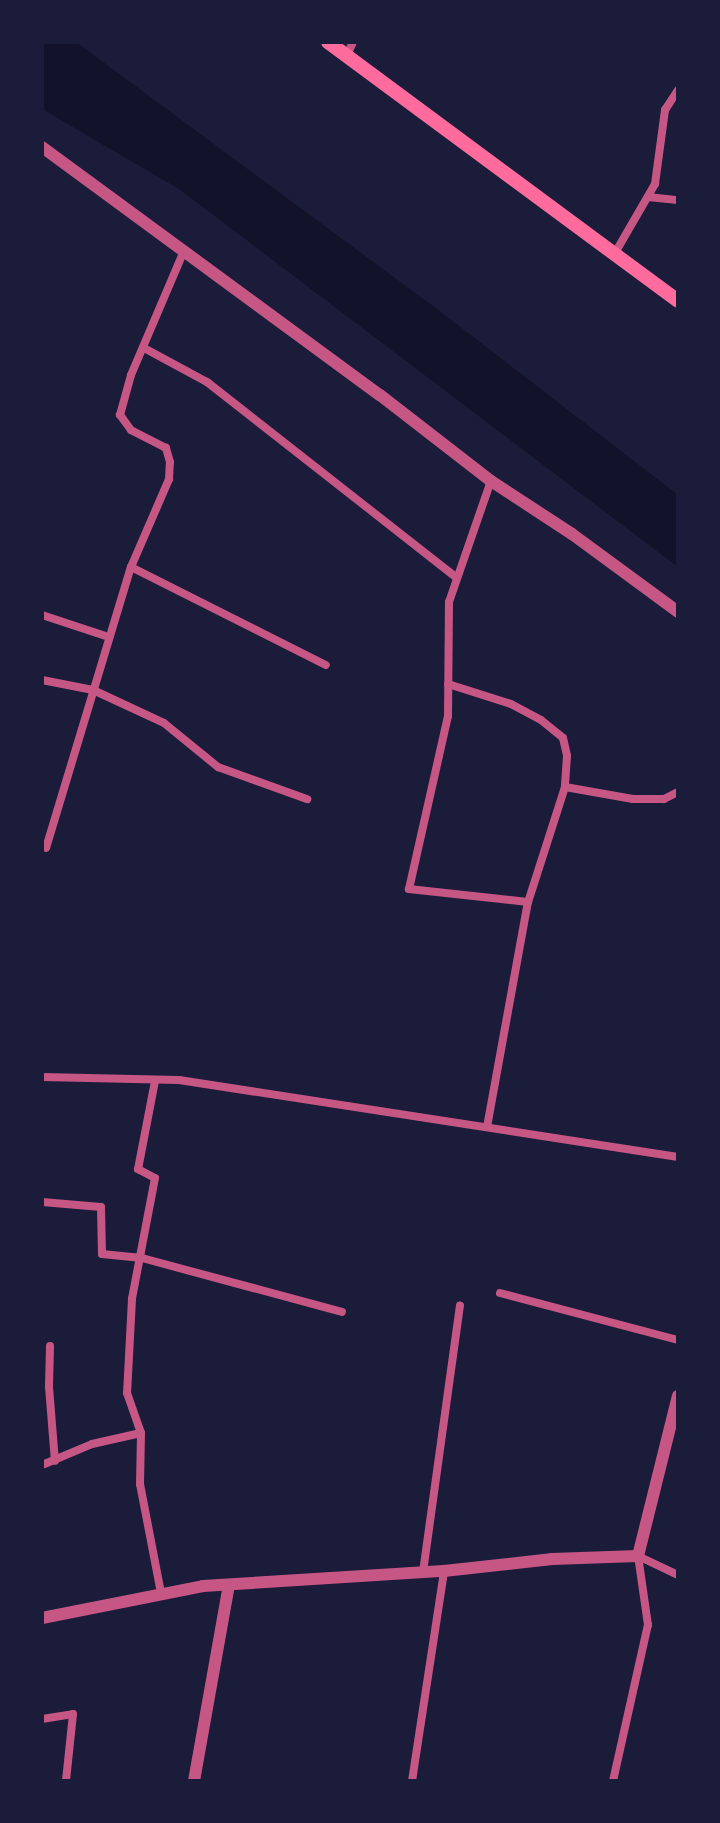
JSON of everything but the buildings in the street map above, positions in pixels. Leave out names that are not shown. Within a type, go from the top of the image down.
[{"type":"main road","points":[[328,42],[350,49],[678,301]]},
{"type":"street","points":[[615,253],[655,184],[665,110],[678,90]]},
{"type":"street","points":[[42,147],[491,481],[572,534],[678,612]]},
{"type":"street","points":[[648,197],[678,200]]},
{"type":"street","points":[[46,848],[131,567],[169,479],[170,462],[166,448],[131,430],[120,415],[184,251]]},
{"type":"street","points":[[144,348],[207,382],[456,577]]},
{"type":"street","points":[[491,481],[449,602],[448,716],[409,889],[528,902]]},
{"type":"street","points":[[131,567],[326,665]]},
{"type":"street","points":[[42,615],[109,637]]},
{"type":"street","points":[[42,680],[93,690],[164,723],[218,767],[307,799]]},
{"type":"street","points":[[448,684],[511,704],[541,720],[563,738],[567,756],[565,787],[528,902],[487,1127]]},
{"type":"street","points":[[565,787],[633,799],[664,799],[678,792]]},
{"type":"street","points":[[42,1077],[179,1080],[678,1157]]},
{"type":"street","points":[[155,1081],[138,1169],[155,1178],[132,1299],[127,1393],[141,1433],[140,1484],[161,1593]]},
{"type":"street","points":[[42,1202],[101,1207],[102,1254],[142,1258],[342,1312]]},
{"type":"street","points":[[500,1293],[678,1340]]},
{"type":"street","points":[[423,1572],[460,1306]]},
{"type":"street","points":[[50,1346],[49,1387],[55,1461]]},
{"type":"street","points":[[613,1781],[648,1625],[638,1556],[678,1396]]},
{"type":"street","points":[[42,1465],[92,1444],[141,1433]]},
{"type":"street","points":[[42,1618],[161,1593],[229,1585],[444,1571],[552,1559],[638,1556],[678,1575]]},
{"type":"street","points":[[412,1781],[444,1571]]},
{"type":"street","points":[[194,1781],[229,1585]]},
{"type":"street","points":[[42,1719],[73,1714],[66,1781]]},
{"type":"shaded area","points":[[42,42],[76,42],[441,312],[678,495],[678,567],[179,189],[42,109]]}]
